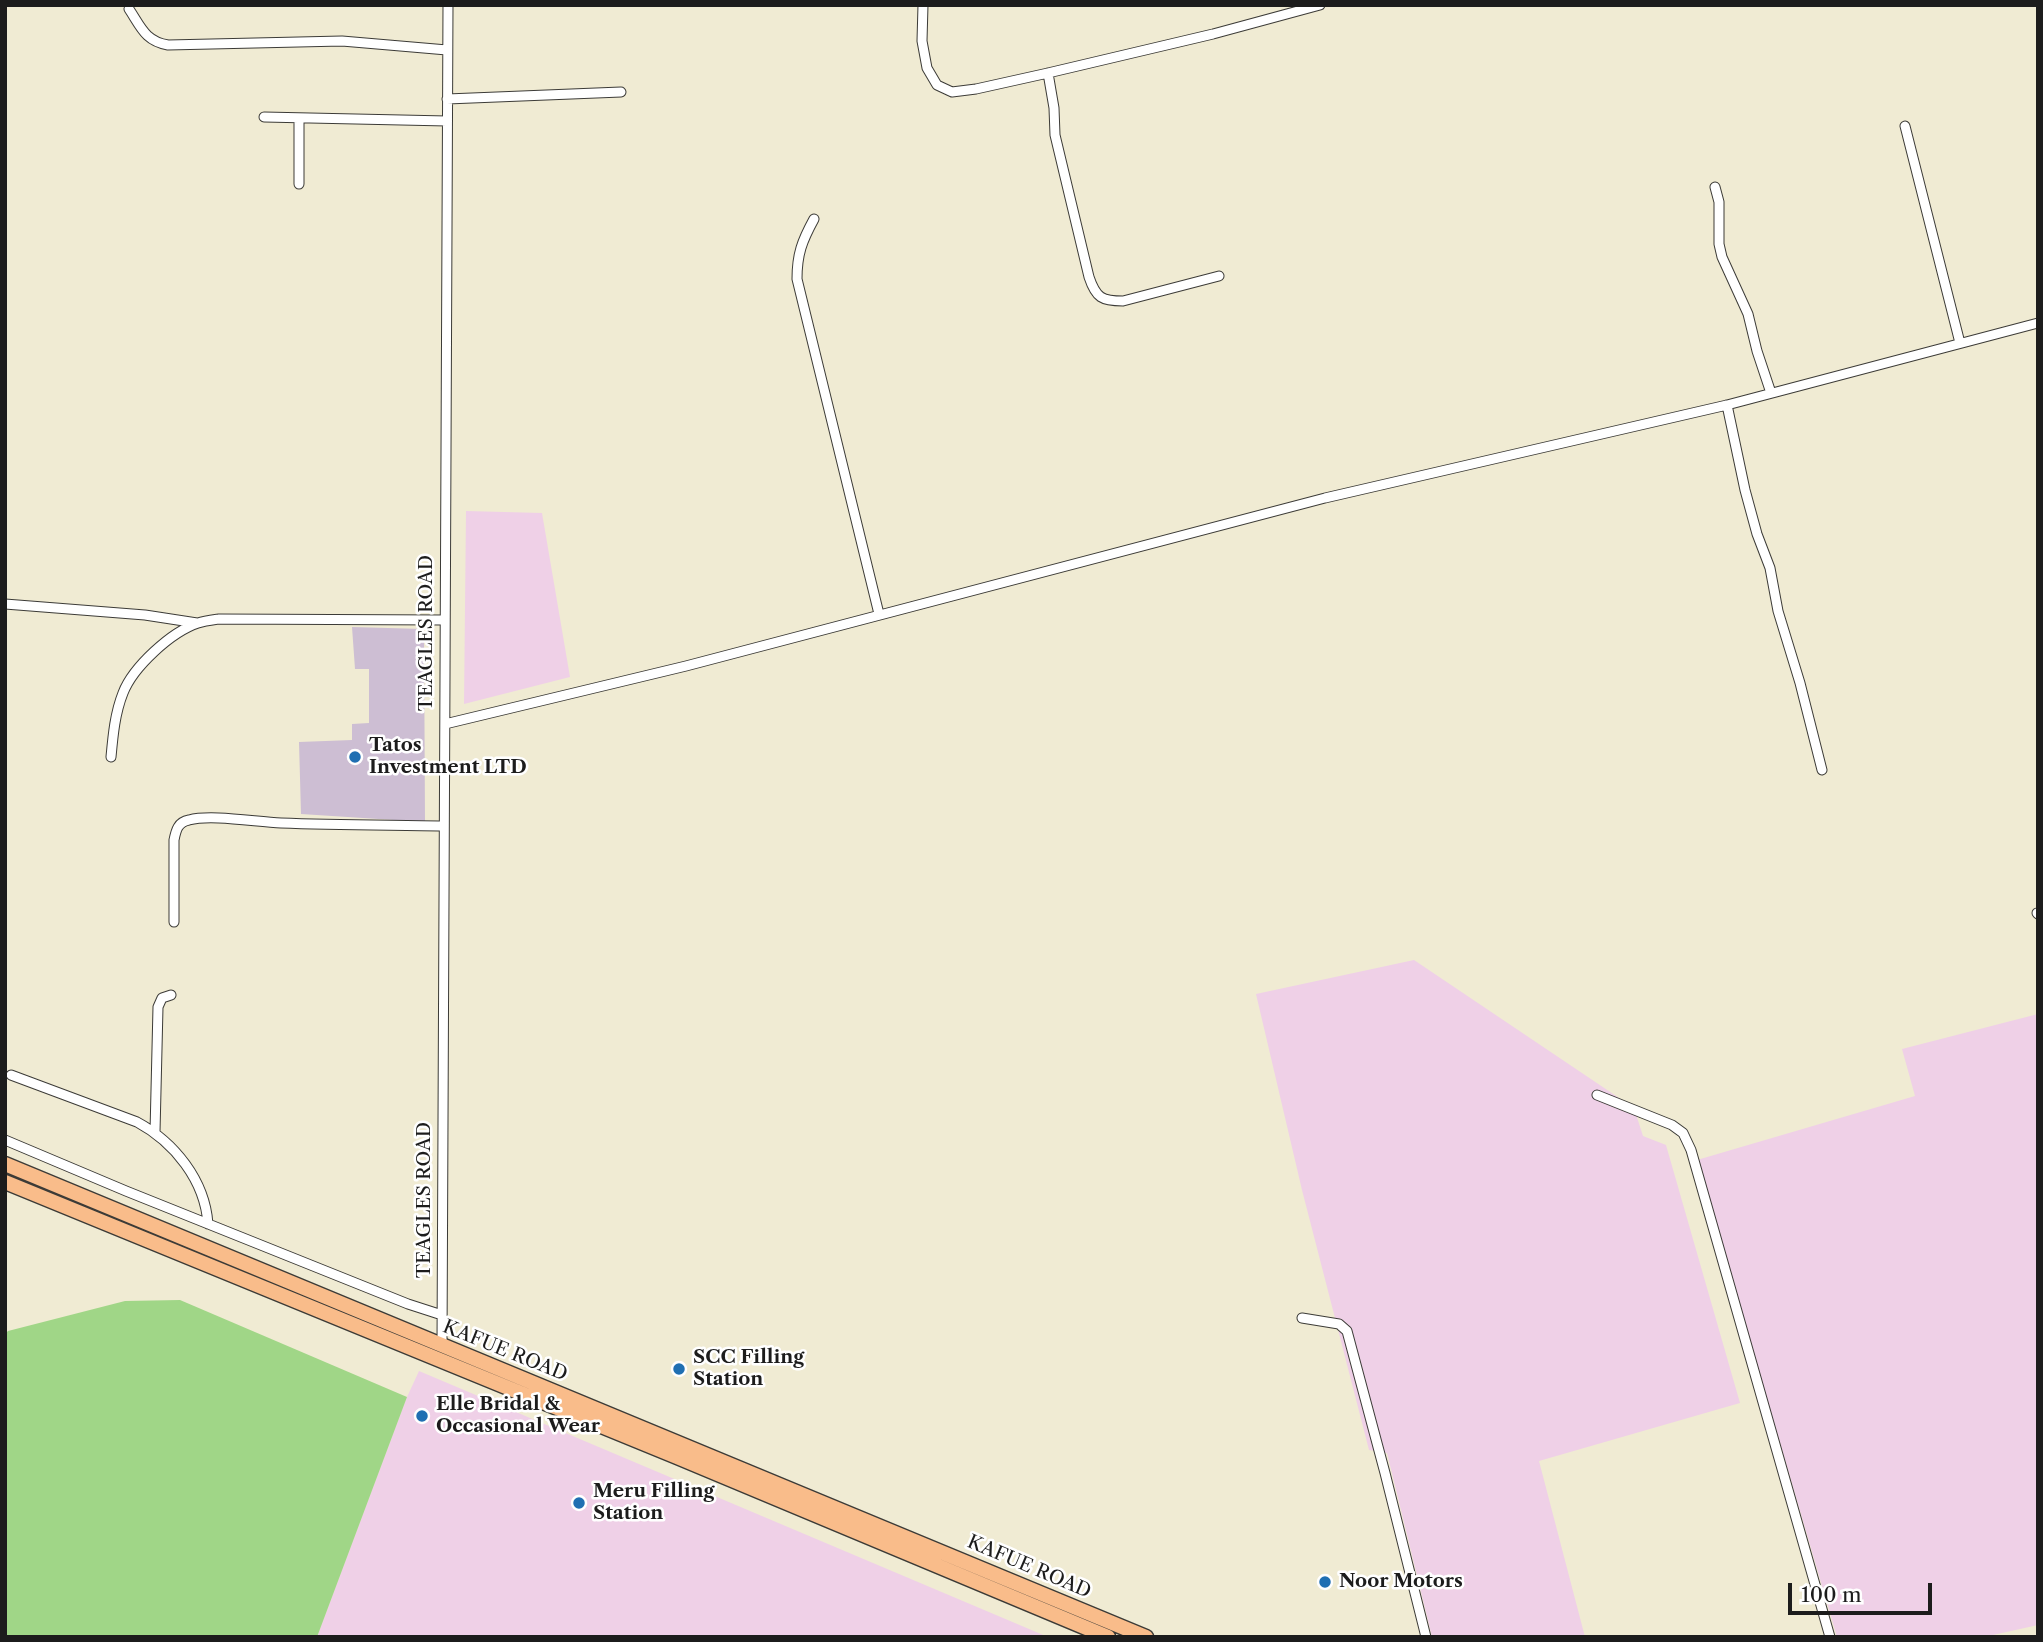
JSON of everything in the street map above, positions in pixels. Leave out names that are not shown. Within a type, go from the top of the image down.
[{"type":"main road","name":"KAFUE ROAD","points":[[5,1164],[1146,1637]]},
{"type":"main road","name":"KAFUE ROAD","points":[[5,1182],[1108,1637]]},
{"type":"street","name":"TEAGLES ROAD","points":[[442,1345],[447,5]]},
{"type":"street","points":[[923,5],[922,41],[927,68],[937,85],[952,92],[976,89],[1213,34],[1320,5]]},
{"type":"street","points":[[129,9],[147,37],[168,45],[342,41],[447,50]]},
{"type":"street","points":[[1048,73],[1055,135],[1064,177],[1089,277],[1100,298],[1123,301],[1219,276]]},
{"type":"street","points":[[447,99],[621,92]]},
{"type":"street","points":[[264,117],[447,121]]},
{"type":"street","points":[[299,118],[299,184]]},
{"type":"street","points":[[1905,126],[1960,343]]},
{"type":"street","points":[[1715,187],[1722,257],[1748,314],[1771,393]]},
{"type":"street","points":[[814,219],[801,244],[797,260],[797,279],[879,614]]},
{"type":"street","points":[[444,724],[699,663],[1325,498],[1727,405],[2038,323]]},
{"type":"street","points":[[1727,405],[1745,490],[1770,568],[1778,611],[1822,770]]},
{"type":"street","points":[[5,604],[145,615],[197,623]]},
{"type":"street","points":[[111,757],[116,714],[124,690],[141,666],[168,639],[197,623],[219,619],[445,620]]},
{"type":"street","points":[[174,922],[174,840],[179,825],[187,820],[206,818],[444,826]]},
{"type":"street","points":[[155,1132],[158,1007],[162,998],[171,995]]},
{"type":"street","points":[[11,1075],[136,1122],[155,1132],[191,1172],[204,1199],[208,1224]]},
{"type":"street","points":[[1597,1095],[1672,1125],[1683,1133],[1691,1150],[1830,1637]]},
{"type":"street","points":[[5,1140],[208,1224],[442,1315]]},
{"type":"street","points":[[1302,1318],[1339,1324],[1347,1331],[1426,1637]]},
{"type":"shaded area","points":[[466,511],[542,513],[570,677],[464,704]]},
{"type":"shaded area","name":"Tatos Investment LTD","points":[[352,627],[424,629],[425,822],[301,814],[299,742],[352,740],[352,724],[369,723],[369,669],[355,669]]},
{"type":"shaded area","points":[[1414,960],[1634,1108],[1643,1136],[1666,1145],[1740,1403],[1539,1461],[1585,1637],[1432,1637],[1387,1453],[1369,1450],[1302,1190],[1256,994]]},
{"type":"shaded area","points":[[2038,1014],[2038,1625],[1984,1637],[1837,1637],[1697,1160],[1915,1096],[1902,1049]]},
{"type":"shaded area","points":[[419,1371],[1048,1637],[317,1637]]},
{"type":"green space","points":[[180,1300],[407,1397],[317,1637],[5,1637],[5,1334],[125,1301]]},
{"type":"place","name":"Tatos Investment LTD","points":[[355,757]]},
{"type":"place","name":"SCC Filling Station","points":[[679,1369]]},
{"type":"place","name":"Elle Bridal & Occasional Wear","points":[[422,1416]]},
{"type":"place","name":"Meru Filling Station","points":[[579,1503]]},
{"type":"place","name":"Noor Motors","points":[[1325,1582]]}]
